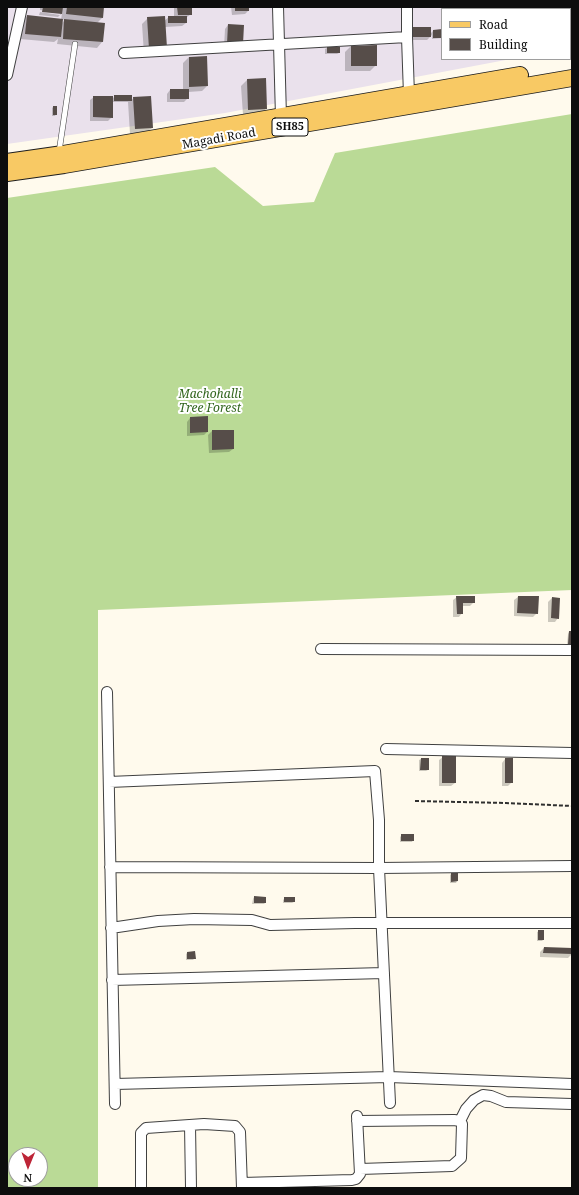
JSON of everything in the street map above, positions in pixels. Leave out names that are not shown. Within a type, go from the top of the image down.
[{"type":"main road","name":"Magadi Road","points":[[7,162],[281,117],[572,66]]},
{"type":"main road","name":"Magadi Road","points":[[7,173],[87,161],[572,78]]},
{"type":"street","points":[[7,74],[22,7]]},
{"type":"street","points":[[278,7],[281,117]]},
{"type":"street","points":[[406,7],[409,95]]},
{"type":"street","points":[[124,53],[278,43],[407,37]]},
{"type":"street","points":[[321,649],[572,650]]},
{"type":"street","points":[[107,692],[115,1104]]},
{"type":"street","points":[[386,749],[572,753]]},
{"type":"street","points":[[109,782],[375,770],[379,820],[379,868],[390,1102]]},
{"type":"street","points":[[110,867],[379,868],[572,866]]},
{"type":"street","points":[[111,928],[158,921],[194,919],[252,920],[270,925],[382,923],[572,923]]},
{"type":"street","points":[[112,980],[384,973]]},
{"type":"street","points":[[114,1084],[389,1077],[572,1084]]},
{"type":"street","points":[[360,1169],[452,1166],[461,1158],[462,1124],[460,1121],[466,1108],[474,1100],[483,1096],[492,1096],[506,1102],[572,1104]]},
{"type":"street","points":[[141,1188],[141,1133],[146,1128],[204,1124],[234,1126],[240,1132],[242,1186],[356,1179],[360,1174],[357,1118],[460,1121]]},
{"type":"street","points":[[190,1125],[191,1188]]},
{"type":"lane","points":[[58,154],[75,44]]},
{"type":"path","points":[[414,801],[572,806]]},
{"type":"shaded area","points":[[7,7],[572,7],[571,48],[571,8],[441,8],[441,60],[506,60],[225,113],[7,144]]},
{"type":"green space","name":"Machohalli Tree Forest","points":[[572,114],[572,590],[98,610],[98,1188],[7,1188],[7,198],[215,167],[263,206],[314,202],[335,153]]},
{"type":"building","points":[[43,7],[63,7],[62,14],[42,12]]},
{"type":"building","points":[[67,7],[104,7],[103,18],[66,14]]},
{"type":"building","points":[[177,7],[192,7],[192,15],[178,15]]},
{"type":"building","points":[[235,7],[249,7],[249,11],[235,11]]},
{"type":"building","points":[[27,15],[63,19],[61,37],[25,34]]},
{"type":"building","points":[[165,16],[167,48],[149,49],[147,17]]},
{"type":"building","points":[[168,16],[187,16],[187,23],[168,23]]},
{"type":"building","points":[[64,19],[105,23],[103,42],[63,39]]},
{"type":"building","points":[[228,24],[244,25],[243,44],[227,44]]},
{"type":"building","points":[[413,27],[431,27],[431,37],[413,37]]},
{"type":"building","points":[[441,29],[441,38],[433,38],[433,30]]},
{"type":"building","points":[[377,45],[377,66],[351,66],[351,46]]},
{"type":"building","points":[[327,47],[340,47],[340,53],[327,53]]},
{"type":"building","points":[[207,56],[208,86],[189,87],[189,57]]},
{"type":"building","points":[[266,78],[267,109],[248,110],[247,79]]},
{"type":"building","points":[[170,89],[189,89],[189,99],[170,99]]},
{"type":"building","points":[[114,95],[132,95],[132,101],[114,101]]},
{"type":"building","points":[[93,96],[113,96],[113,118],[93,117]]},
{"type":"building","points":[[151,96],[153,128],[135,129],[133,97]]},
{"type":"building","points":[[53,106],[57,106],[57,115],[53,115]]},
{"type":"building","points":[[208,416],[208,432],[190,433],[190,417]]},
{"type":"building","points":[[212,430],[234,430],[234,449],[212,450]]},
{"type":"building","points":[[456,596],[475,596],[475,603],[463,603],[463,614],[457,614]]},
{"type":"building","points":[[518,596],[539,596],[538,614],[517,613]]},
{"type":"building","points":[[552,597],[560,598],[559,619],[551,618]]},
{"type":"building","points":[[569,631],[572,631],[572,644],[568,644]]},
{"type":"building","points":[[442,756],[456,756],[456,783],[442,783]]},
{"type":"building","points":[[421,758],[429,758],[429,770],[420,770]]},
{"type":"building","points":[[505,758],[513,758],[513,783],[505,783]]},
{"type":"building","points":[[401,834],[414,834],[414,841],[401,841]]},
{"type":"building","points":[[458,872],[458,881],[451,882],[451,873]]},
{"type":"building","points":[[254,896],[266,897],[266,903],[254,903]]},
{"type":"building","points":[[284,897],[295,897],[295,902],[284,902]]},
{"type":"building","points":[[538,930],[544,930],[544,940],[538,940]]},
{"type":"building","points":[[544,947],[572,948],[572,954],[543,953]]},
{"type":"building","points":[[195,951],[196,959],[187,959],[187,952]]}]
